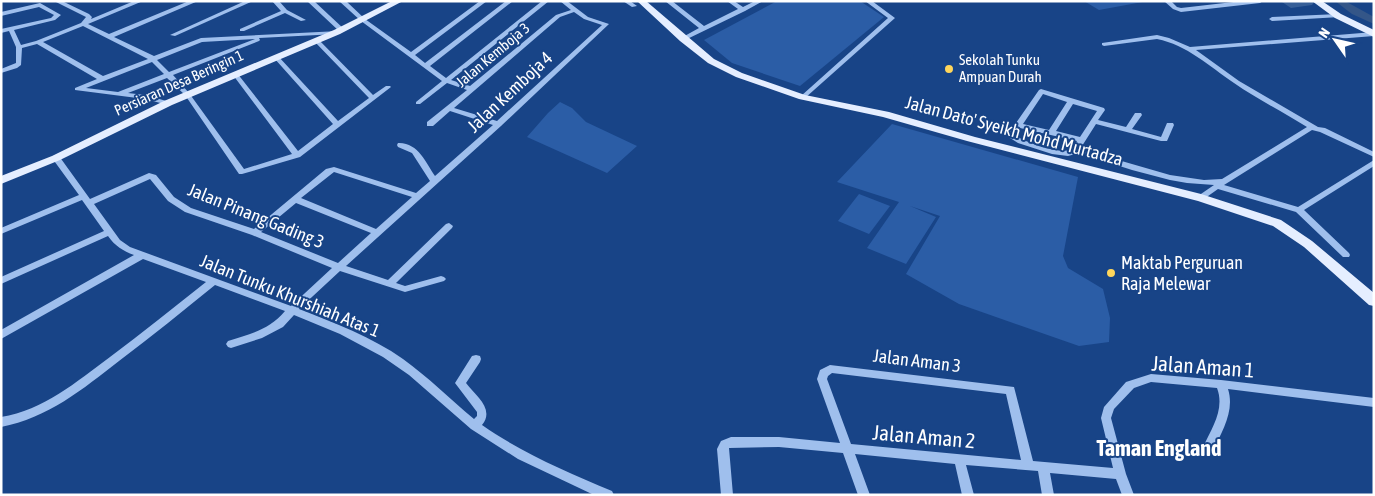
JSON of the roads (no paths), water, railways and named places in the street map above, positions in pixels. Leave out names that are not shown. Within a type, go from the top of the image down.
[{"type":"main road","points":[[1316,1],[1338,16],[1374,34]]},
{"type":"main road","name":"Persiaran Desa Beringin 1","points":[[1,180],[56,158],[187,94],[339,31],[397,2]]},
{"type":"main road","name":"Jalan Dato' Syeikh Mohd Murtadza","points":[[638,4],[723,69],[803,97],[885,114],[971,139],[1201,198],[1277,223],[1293,233],[1374,302]]},
{"type":"street","points":[[57,1],[87,15],[89,17],[83,24]]},
{"type":"street","points":[[19,46],[38,42],[140,1]]},
{"type":"street","points":[[110,36],[195,1]]},
{"type":"street","points":[[174,35],[250,1]]},
{"type":"street","points":[[275,1],[286,11],[303,20]]},
{"type":"street","points":[[310,1],[339,31]]},
{"type":"street","points":[[342,1],[362,20],[446,81],[472,89]]},
{"type":"street","points":[[410,55],[484,1]]},
{"type":"street","points":[[425,66],[510,1]]},
{"type":"street","points":[[418,103],[546,1]]},
{"type":"street","points":[[562,1],[575,10]]},
{"type":"street","points":[[626,1],[638,4]]},
{"type":"street","points":[[668,1],[704,30]]},
{"type":"street","points":[[730,1],[743,10]]},
{"type":"street","points":[[683,39],[760,1]]},
{"type":"street","points":[[803,97],[892,18],[868,1]]},
{"type":"street","points":[[1167,1],[1175,8],[1181,10],[1260,1]]},
{"type":"street","points":[[1211,1],[1218,6]]},
{"type":"street","points":[[1,14],[40,4],[58,15],[53,19],[1,31]]},
{"type":"street","name":"Jalan Kemboja 4","points":[[231,344],[259,335],[280,324],[292,310],[376,232],[498,124],[606,24],[586,18],[575,10]]},
{"type":"street","name":"Jalan Kemboja 3","points":[[430,124],[558,16],[575,10]]},
{"type":"street","points":[[242,30],[286,11]]},
{"type":"street","points":[[1272,18],[1338,16]]},
{"type":"street","points":[[83,24],[152,58],[187,94],[242,172],[297,155],[372,97],[388,87]]},
{"type":"street","points":[[1,71],[19,64],[19,46],[11,29]]},
{"type":"street","points":[[168,103],[145,97],[77,89],[201,40],[339,31]]},
{"type":"street","points":[[1190,49],[1288,41],[1312,37],[1374,34]]},
{"type":"street","points":[[119,94],[266,36]]},
{"type":"street","points":[[1104,44],[1161,37],[1190,49],[1244,87],[1316,129],[1374,154]]},
{"type":"street","points":[[316,40],[372,97]]},
{"type":"street","points":[[38,42],[102,78]]},
{"type":"street","points":[[276,57],[338,124]]},
{"type":"street","points":[[235,74],[297,155]]},
{"type":"street","points":[[1041,91],[1101,110],[1078,146],[1079,150],[1074,153],[1063,153],[1013,139],[1011,136],[1041,91]]},
{"type":"street","points":[[1051,133],[1072,100]]},
{"type":"street","points":[[448,108],[498,124]]},
{"type":"street","points":[[1128,130],[1138,115]]},
{"type":"street","points":[[1094,121],[1164,139],[1170,125]]},
{"type":"street","points":[[1019,125],[1082,140]]},
{"type":"street","points":[[1201,198],[1220,184],[1311,128],[1316,129]]},
{"type":"street","points":[[401,145],[415,151],[434,181]]},
{"type":"street","points":[[1079,150],[1179,179],[1220,184],[1299,210],[1346,255]]},
{"type":"street","name":"Jalan Tunku Khurshiah Atas 1","points":[[56,158],[117,242],[127,249],[292,310],[373,346],[392,357],[475,426],[526,458],[608,495]]},
{"type":"street","points":[[1299,210],[1374,162]]},
{"type":"street","points":[[255,233],[331,170],[417,196]]},
{"type":"street","name":"Jalan Pinang Gading 3","points":[[86,199],[149,176],[153,177],[171,199],[188,210],[255,233],[338,267],[405,288],[413,288],[442,279]]},
{"type":"street","points":[[1,231],[86,199]]},
{"type":"street","points":[[295,199],[376,232]]},
{"type":"street","points":[[390,284],[449,226]]},
{"type":"street","points":[[1,281],[110,232]]},
{"type":"street","points":[[1,335],[142,255]]},
{"type":"street","points":[[1,422],[9,421],[47,407],[153,331],[214,281]]},
{"type":"street","points":[[475,426],[482,417],[482,411],[460,383],[476,359]]},
{"type":"street","name":"Jalan Aman 3","points":[[847,450],[822,379],[824,373],[830,369],[1010,390],[1028,465]]},
{"type":"street","name":"Jalan Aman 1","points":[[1120,474],[1106,418],[1109,408],[1130,385],[1152,378],[1222,384],[1374,403]]},
{"type":"street","points":[[1209,447],[1227,406],[1226,394],[1222,384]]},
{"type":"street","name":"Jalan Aman 2","points":[[728,495],[723,449],[725,444],[731,442],[779,442],[847,450],[1120,474]]},
{"type":"street","points":[[847,450],[864,495]]},
{"type":"street","points":[[959,459],[968,495]]},
{"type":"street","points":[[1043,468],[1048,495]]},
{"type":"street","points":[[1120,474],[1128,495]]},
{"type":"waterway","points":[[1339,1],[1355,12],[1374,21]]},
{"type":"place","name":"Sekolah Tunku Ampuan Durah","points":[[949,69]]},
{"type":"place","name":"Maktab Perguruan Raja Melewar","points":[[1111,273]]},
{"type":"district","name":"Taman England","points":[[1159,448]]}]
